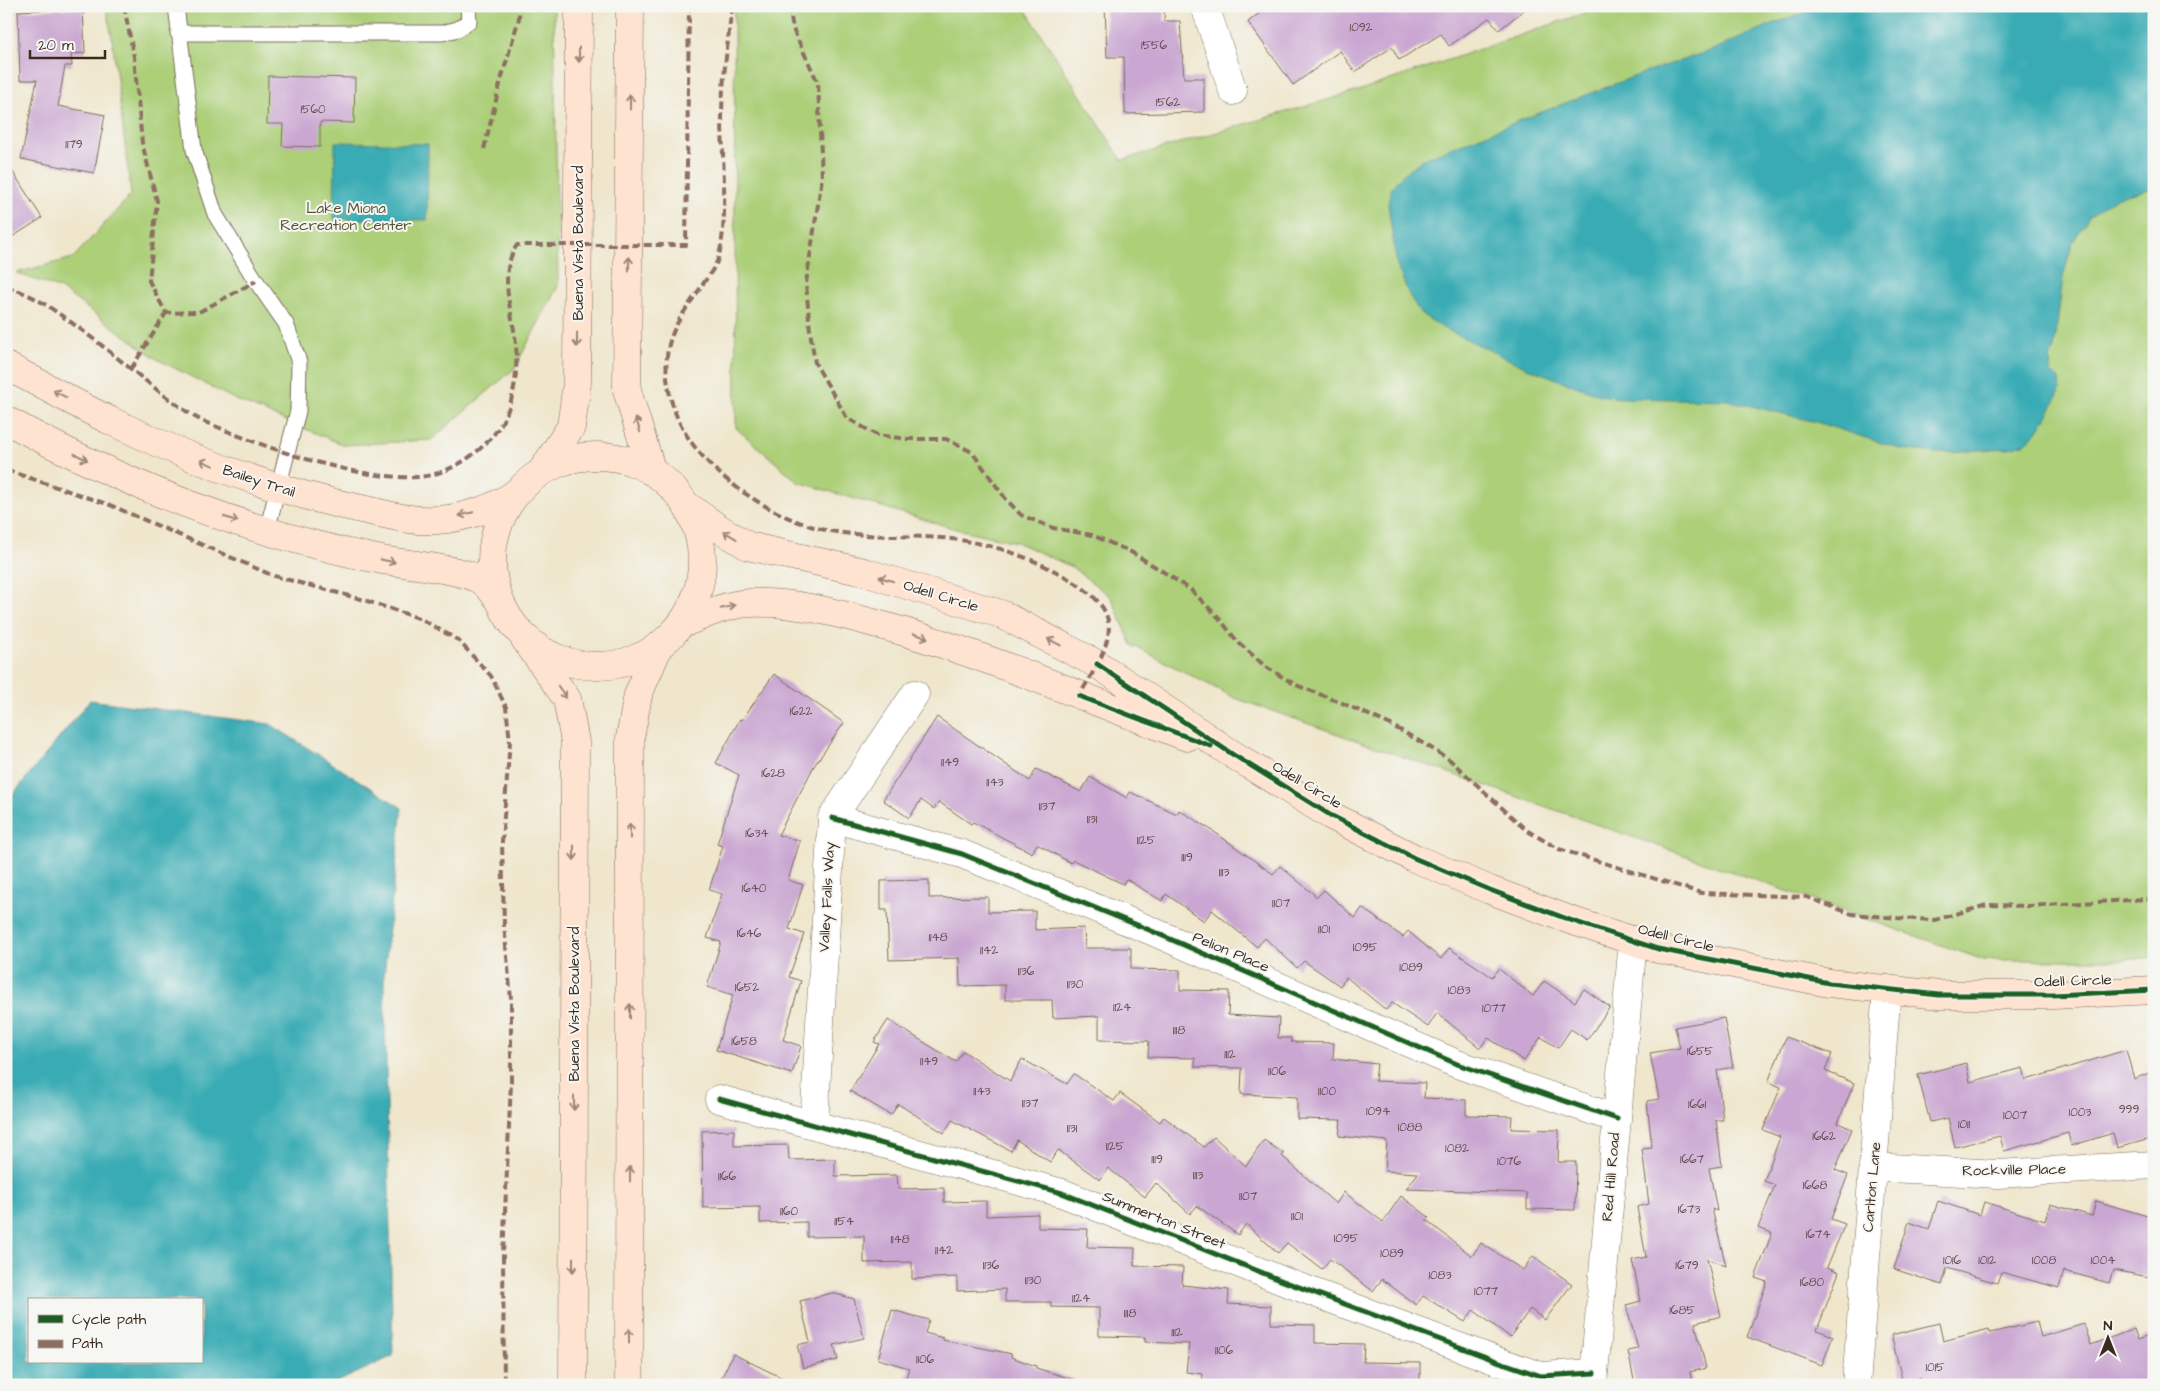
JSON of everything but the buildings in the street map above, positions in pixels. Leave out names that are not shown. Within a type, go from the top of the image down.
[{"type":"street","name":"Buena Vista Boulevard","points":[[573,1385],[575,742],[567,699],[509,620],[498,598],[492,568],[494,537],[505,509],[533,478],[571,427],[577,383],[579,6]]},
{"type":"street","points":[[630,6],[627,390],[652,472]]},
{"type":"street","points":[[1205,6],[1233,91]]},
{"type":"street","name":"Bailey Trail","points":[[6,366],[114,423],[224,470],[330,503],[410,519],[437,520],[469,515],[510,498],[533,478]]},
{"type":"street","points":[[6,420],[165,495],[229,519],[331,550],[455,572],[482,581],[498,598]]},
{"type":"street","name":"Buena Vista Boulevard","points":[[524,638],[555,658],[590,666],[626,662],[659,646],[682,624],[696,596],[702,565],[699,534],[686,505],[671,486],[652,472],[626,460],[597,456],[569,460],[533,478]]},
{"type":"street","name":"Odell Circle","points":[[686,505],[748,546],[864,572],[1001,614],[1098,664],[1232,754],[1330,816],[1414,858],[1499,893],[1658,949],[1820,981],[1939,995],[2053,995],[2154,990]]},
{"type":"street","name":"Odell Circle","points":[[682,624],[717,610],[749,603],[787,604],[853,617],[923,637],[1013,669],[1232,754]]},
{"type":"street","name":"Buena Vista Boulevard","points":[[629,1385],[630,738],[638,695],[659,646]]},
{"type":"street","points":[[832,818],[915,694]]},
{"type":"street","name":"Pelion Place","points":[[832,818],[962,854],[1147,929],[1457,1064],[1616,1119]]},
{"type":"street","name":"Valley Falls Way","points":[[814,1125],[832,818]]},
{"type":"street","name":"Red Hill Road","points":[[1593,1379],[1633,940]]},
{"type":"street","name":"Carlton Lane","points":[[1856,1385],[1888,989]]},
{"type":"street","name":"Summerton Street","points":[[719,1099],[1062,1193],[1283,1281],[1532,1373],[1541,1376],[1593,1379]]},
{"type":"street","name":"Rockville Place","points":[[1874,1167],[1998,1174],[2154,1164]]},
{"type":"lane","points":[[176,6],[194,150],[215,214],[256,281],[286,324],[299,362],[298,411],[267,530]]},
{"type":"lane","points":[[178,33],[442,33],[458,29],[469,21],[468,6]]},
{"type":"green space","name":"Lake Miona Recreation Center","points":[[106,6],[554,6],[558,286],[514,369],[431,440],[344,445],[236,400],[157,359],[61,289],[16,273],[73,258],[131,195],[112,38]]},
{"type":"green space","points":[[734,6],[1023,6],[1122,160],[1361,90],[1605,6],[2154,6],[2154,957],[2125,960],[1984,960],[1235,698],[1132,645],[1111,597],[1072,567],[1016,542],[956,529],[798,482],[736,428]]},
{"type":"water","points":[[1823,6],[2154,6],[2154,188],[2115,198],[2089,216],[2073,242],[2063,277],[2054,349],[2050,358],[2051,373],[2059,379],[2060,390],[2051,410],[2036,433],[2024,444],[2009,448],[1936,453],[1900,449],[1816,422],[1727,400],[1619,398],[1600,395],[1527,368],[1443,328],[1421,314],[1409,295],[1397,266],[1388,204],[1391,189],[1400,177],[1423,159],[1638,75],[1715,49],[1772,24]]},
{"type":"water","points":[[335,142],[428,144],[427,220],[334,219]]},
{"type":"water","points":[[90,700],[270,724],[402,808],[384,975],[393,1356],[331,1385],[6,1385],[6,803]]},
{"type":"marked path","points":[[124,6],[134,57],[142,143],[157,201],[149,281],[166,313],[199,312],[256,281]]},
{"type":"marked path","points":[[484,149],[519,18],[519,6]]},
{"type":"marked path","points":[[6,287],[32,297],[56,312],[164,395],[195,417],[207,423],[295,456],[371,474],[417,477],[428,476],[449,469],[470,457],[487,442],[501,425],[510,403],[515,380],[516,345],[507,281],[511,257],[517,245],[686,245],[689,6]]},
{"type":"marked path","points":[[732,6],[722,104],[724,208],[721,244],[718,259],[680,318],[668,350],[668,384],[677,417],[687,436],[717,471],[755,500],[797,521],[834,532],[941,538],[990,546],[1049,568],[1077,584],[1096,599],[1105,612],[1109,627],[1103,652],[1079,696]]},
{"type":"marked path","points":[[789,6],[793,29],[818,83],[822,178],[806,283],[810,331],[815,363],[847,418],[877,435],[908,439],[946,439],[972,452],[1005,498],[1021,515],[1053,528],[1092,535],[1131,552],[1159,569],[1191,590],[1218,617],[1238,642],[1266,667],[1296,685],[1391,725],[1426,745],[1450,760],[1526,830],[1559,849],[1701,893],[1807,897],[1852,914],[1897,918],[1935,920],[1987,905],[2030,906],[2148,899],[2154,897]]},
{"type":"marked path","points":[[131,369],[166,313]]},
{"type":"marked path","points":[[6,470],[110,505],[274,576],[361,599],[421,619],[458,640],[491,676],[506,707],[510,741],[502,841],[504,925],[511,999],[511,1083],[503,1255],[504,1385]]},
{"type":"cycle path","points":[[1097,664],[1232,754],[1330,815],[1414,858],[1490,890],[1570,920],[1658,949],[1829,983],[1939,995],[2053,995],[2154,990]]},
{"type":"cycle path","points":[[1079,696],[1211,746]]},
{"type":"cycle path","points":[[832,818],[962,854],[1147,929],[1457,1064],[1617,1119]]},
{"type":"cycle path","points":[[719,1099],[1062,1193],[1283,1281],[1541,1376],[1594,1373]]}]
